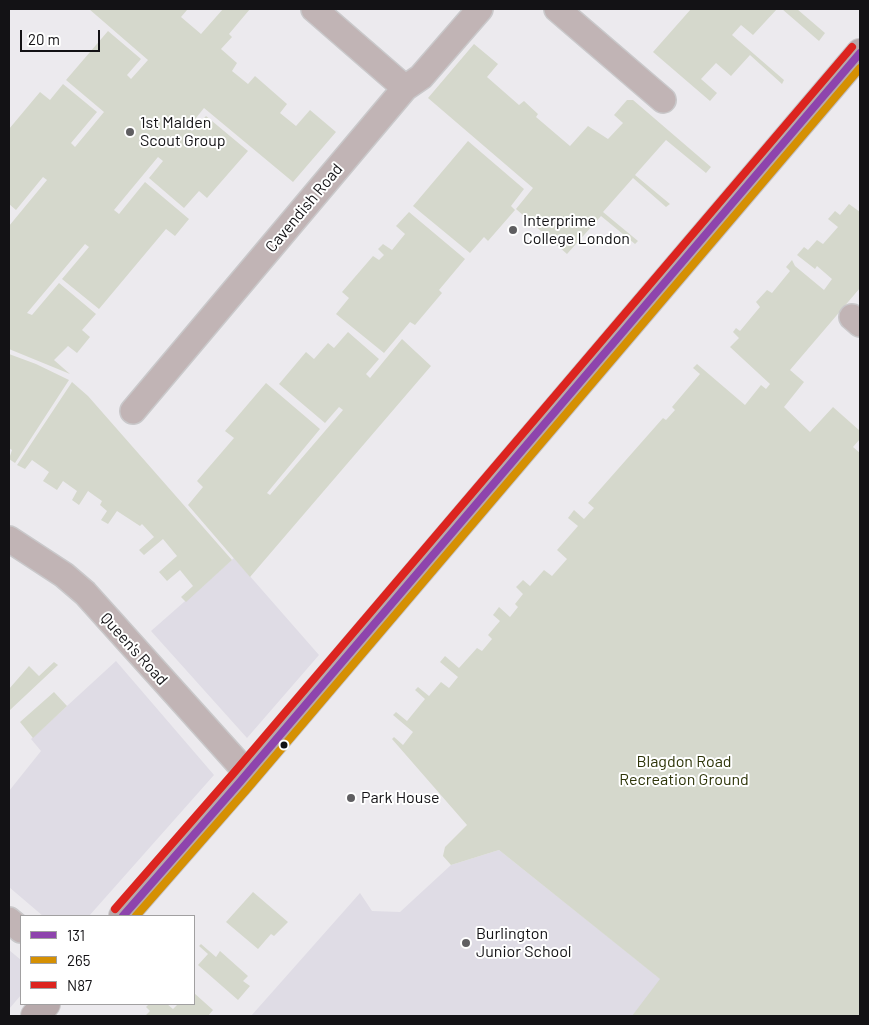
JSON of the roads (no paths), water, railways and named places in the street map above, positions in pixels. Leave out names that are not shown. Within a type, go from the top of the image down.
[{"type":"main road","points":[[124,915],[860,53]]},
{"type":"main road","points":[[35,1016],[45,1005]]},
{"type":"street","points":[[314,9],[405,88]]},
{"type":"street","name":"Cavendish Road","points":[[133,411],[405,88],[421,77],[480,9]]},
{"type":"street","points":[[557,9],[663,100]]},
{"type":"street","name":"Queen's Road","points":[[9,539],[64,575],[85,593],[247,773]]},
{"type":"street","points":[[9,920],[20,929]]},
{"type":"place","name":"1st Malden Scout Group","points":[[130,132]]},
{"type":"place","name":"Interprime College London","points":[[513,230]]},
{"type":"place","name":"Park House","points":[[351,798]]},
{"type":"place","name":"Burlington Junior School","points":[[466,943]]},
{"type":"park label","name":"Blagdon Road Recreation Ground","points":[[684,771]]}]
